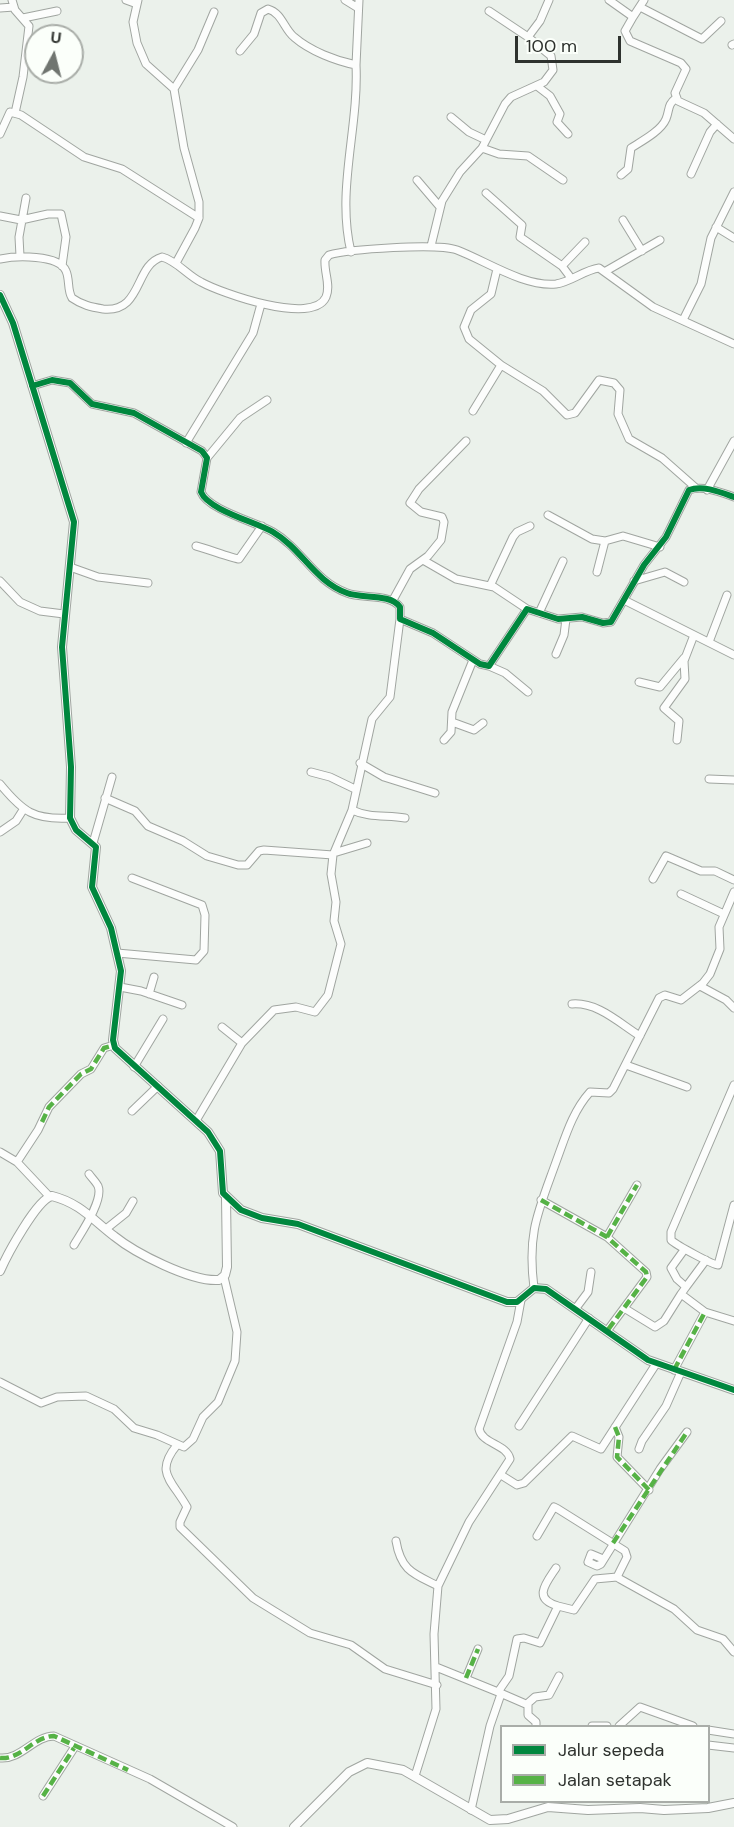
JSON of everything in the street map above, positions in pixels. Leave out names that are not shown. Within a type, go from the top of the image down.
[{"type":"street","points":[[126,0],[138,2],[134,31],[142,57],[153,71],[174,89],[184,148],[199,201],[199,218],[176,263]]},
{"type":"street","points":[[345,0],[358,8]]},
{"type":"street","points":[[351,252],[345,226],[344,203],[355,121],[359,0]]},
{"type":"street","points":[[528,37],[540,21],[549,0]]},
{"type":"street","points":[[609,0],[633,17]]},
{"type":"street","points":[[621,175],[628,169],[631,148],[662,125],[666,119],[668,105],[676,98],[676,90],[686,69],[681,63],[630,41],[625,30],[644,0]]},
{"type":"street","points":[[0,8],[13,4],[29,26],[15,113]]},
{"type":"street","points":[[640,7],[702,39],[721,21]]},
{"type":"street","points":[[240,51],[254,34],[261,13],[268,9],[276,12],[294,37],[333,58],[356,65]]},
{"type":"street","points":[[23,18],[57,11]]},
{"type":"street","points":[[430,246],[440,207],[460,172],[482,148],[508,100],[537,86],[549,76],[554,62],[551,56],[528,37],[489,11]]},
{"type":"street","points":[[174,89],[198,50],[214,12]]},
{"type":"street","points":[[537,86],[555,104],[560,114],[557,123],[568,134]]},
{"type":"street","points":[[676,98],[704,113],[732,136]]},
{"type":"street","points":[[0,134],[8,115],[15,113],[39,125],[84,157],[122,170],[199,218]]},
{"type":"street","points":[[451,117],[469,132],[486,141]]},
{"type":"street","points":[[691,174],[710,132],[717,124]]},
{"type":"street","points":[[482,148],[499,154],[528,156],[562,180]]},
{"type":"street","points":[[417,180],[440,207]]},
{"type":"street","points":[[683,320],[701,284],[706,256],[734,192]]},
{"type":"street","points":[[486,193],[522,225],[520,237],[562,266],[571,278]]},
{"type":"street","points":[[20,256],[21,220],[26,198]]},
{"type":"street","points":[[0,216],[21,220],[48,214],[61,214],[66,237],[62,266],[72,298],[92,307],[112,310],[128,302],[155,260],[162,257],[176,263],[201,282],[261,304],[301,307],[320,304],[328,292],[325,268],[327,257],[351,252],[430,246],[454,249],[497,269],[551,284],[593,269],[608,272],[653,307],[734,344]]},
{"type":"street","points":[[623,220],[642,250]]},
{"type":"street","points":[[717,227],[734,238]]},
{"type":"street","points":[[608,272],[660,240]]},
{"type":"street","points":[[562,266],[585,242]]},
{"type":"street","points":[[0,259],[20,256],[62,266]]},
{"type":"street","points":[[497,269],[491,294],[471,310],[464,327],[469,339],[501,365],[543,391],[567,415],[575,413],[599,380],[618,385],[620,396],[617,406],[618,414],[627,437],[663,458],[696,488]]},
{"type":"street","points":[[0,295],[13,323],[55,467],[73,513],[75,529],[64,614],[63,690],[70,759],[70,818],[76,830],[93,843],[97,852],[92,886],[111,928],[121,971],[114,1045],[134,1067],[197,1119],[220,1151],[221,1180],[226,1198],[228,1267],[224,1277],[237,1332],[235,1360],[218,1402],[200,1422],[193,1439],[184,1447],[134,1428],[114,1409],[86,1396],[57,1397],[41,1403],[0,1382]]},
{"type":"street","points":[[186,444],[254,330],[261,304]]},
{"type":"street","points":[[473,411],[501,365]]},
{"type":"street","points":[[32,386],[52,380],[70,383],[92,404],[134,413],[201,451],[207,458]]},
{"type":"street","points":[[197,1119],[242,1043],[278,1007],[296,1006],[315,1012],[328,995],[341,944],[334,921],[336,902],[332,874],[335,854],[352,810],[360,763],[372,718],[390,697],[400,619],[399,607],[393,600],[358,596],[324,582],[288,542],[262,526],[212,504],[202,495],[207,458],[240,418],[267,400]]},
{"type":"street","points":[[393,600],[410,569],[419,560],[423,560],[441,540],[443,519],[421,512],[410,502],[418,489],[466,441]]},
{"type":"street","points":[[707,490],[734,441]]},
{"type":"street","points":[[423,560],[456,579],[490,586],[527,609],[539,613],[567,619],[582,617],[603,622],[611,621],[647,561],[660,547],[689,490],[696,488],[734,497]]},
{"type":"street","points":[[548,515],[586,537],[605,541],[623,536],[660,547]]},
{"type":"street","points":[[196,546],[223,552],[232,559],[239,559],[262,526]]},
{"type":"street","points":[[490,586],[513,537],[517,532],[530,526]]},
{"type":"street","points":[[597,572],[605,541]]},
{"type":"street","points":[[539,613],[563,561]]},
{"type":"street","points":[[69,567],[98,578],[148,583]]},
{"type":"street","points":[[634,581],[665,572],[684,582]]},
{"type":"street","points":[[0,581],[20,602],[40,611],[64,614]]},
{"type":"street","points":[[709,642],[727,595]]},
{"type":"street","points":[[624,600],[734,655]]},
{"type":"street","points":[[489,666],[527,609]]},
{"type":"street","points":[[400,619],[434,633],[473,660],[505,673],[528,692]]},
{"type":"street","points":[[556,654],[564,635],[567,619]]},
{"type":"street","points":[[639,682],[660,687],[684,658],[694,635]]},
{"type":"street","points":[[676,740],[680,722],[664,708],[685,680],[684,658]]},
{"type":"street","points":[[444,740],[451,732],[452,711],[473,660]]},
{"type":"street","points":[[452,722],[474,730],[483,723]]},
{"type":"street","points":[[360,763],[384,777],[435,793]]},
{"type":"street","points":[[311,772],[330,777],[355,789]]},
{"type":"street","points":[[93,843],[112,777]]},
{"type":"street","points":[[709,780],[734,780]]},
{"type":"street","points":[[0,784],[23,810],[40,817],[70,818]]},
{"type":"street","points":[[105,798],[135,811],[148,826],[225,862],[247,865],[259,851],[264,850],[335,854],[367,843]]},
{"type":"street","points":[[0,832],[16,821],[23,810]]},
{"type":"street","points":[[352,810],[374,817],[384,815],[405,818]]},
{"type":"street","points":[[653,879],[666,856],[701,871],[715,871],[734,880]]},
{"type":"street","points":[[117,953],[196,960],[203,955],[205,915],[202,905],[132,878]]},
{"type":"street","points":[[534,1288],[533,1236],[541,1200],[572,1118],[590,1092],[611,1091],[659,998],[665,995],[681,1000],[700,986],[710,974],[720,949],[718,931],[723,914],[734,892]]},
{"type":"street","points":[[681,894],[723,914]]},
{"type":"street","points":[[149,994],[154,978]]},
{"type":"street","points":[[700,986],[726,1000],[734,1008]]},
{"type":"street","points":[[120,987],[182,1005]]},
{"type":"street","points":[[572,1004],[588,1004],[596,1007],[640,1036]]},
{"type":"street","points":[[134,1067],[163,1019]]},
{"type":"street","points":[[222,1027],[242,1043]]},
{"type":"street","points":[[17,1162],[38,1131],[49,1107],[81,1074],[91,1069],[104,1048],[114,1045]]},
{"type":"street","points":[[626,1065],[687,1087]]},
{"type":"street","points":[[734,1085],[671,1232],[671,1240],[684,1250],[694,1252],[712,1264],[719,1264],[726,1229],[734,1206]]},
{"type":"street","points":[[132,1111],[158,1086]]},
{"type":"street","points":[[0,1152],[17,1162],[49,1196],[56,1197],[92,1215],[130,1248],[166,1265],[206,1279],[217,1281],[224,1277]]},
{"type":"street","points":[[74,1245],[92,1215],[99,1187],[89,1174]]},
{"type":"street","points":[[607,1237],[637,1185]]},
{"type":"street","points":[[0,1271],[22,1230],[49,1196]]},
{"type":"street","points":[[226,1198],[252,1215],[297,1224],[507,1302],[514,1303],[521,1300],[534,1288],[546,1289],[656,1364],[734,1390]]},
{"type":"street","points":[[541,1200],[607,1237],[632,1257],[647,1275],[607,1331]]},
{"type":"street","points":[[106,1229],[126,1213],[133,1201]]},
{"type":"street","points":[[684,1250],[671,1268],[686,1287]]},
{"type":"street","points":[[624,1308],[655,1327],[664,1321],[706,1260]]},
{"type":"street","points":[[576,1308],[588,1292],[591,1272]]},
{"type":"street","points":[[681,1294],[705,1312],[734,1321]]},
{"type":"street","points":[[415,1776],[432,1727],[437,1685],[434,1634],[438,1586],[470,1522],[510,1459],[510,1455],[481,1435],[479,1429],[517,1322],[521,1300]]},
{"type":"street","points":[[639,1449],[666,1406],[678,1371],[705,1312]]},
{"type":"street","points":[[519,1426],[589,1318]]},
{"type":"street","points":[[501,1475],[520,1485],[545,1464],[568,1437],[574,1436],[601,1449],[656,1364]]},
{"type":"street","points":[[615,1427],[619,1437],[617,1457],[649,1490]]},
{"type":"street","points":[[603,1559],[687,1432]]},
{"type":"street","points":[[177,1445],[166,1459],[165,1467],[187,1507],[181,1517],[180,1527],[235,1582],[253,1598],[310,1633],[351,1645],[385,1669],[437,1685]]},
{"type":"street","points":[[537,1536],[554,1507],[625,1551],[627,1557],[617,1577]]},
{"type":"street","points":[[396,1541],[398,1551],[408,1570],[438,1586]]},
{"type":"street","points":[[556,1568],[542,1590],[545,1601],[574,1610],[595,1578],[617,1577],[674,1609],[697,1630],[723,1639],[734,1652]]},
{"type":"street","points":[[471,1810],[490,1726],[500,1693],[509,1677],[516,1641],[521,1638],[536,1643],[542,1642],[558,1606]]},
{"type":"street","points":[[466,1678],[478,1649]]},
{"type":"street","points":[[436,1666],[527,1704]]},
{"type":"street","points":[[527,1704],[535,1697],[546,1697],[560,1676]]},
{"type":"street","points":[[527,1704],[528,1715],[536,1722],[536,1725]]},
{"type":"street","points":[[620,1725],[640,1707],[690,1725]]},
{"type":"street","points":[[710,1730],[734,1734]]},
{"type":"street","points":[[0,1766],[3,1758],[48,1736],[150,1779],[233,1827]]},
{"type":"street","points":[[710,1745],[734,1748]]},
{"type":"street","points":[[43,1796],[74,1748]]},
{"type":"street","points":[[294,1827],[349,1772],[361,1764],[388,1766],[415,1776],[490,1824],[549,1804],[596,1810],[632,1808],[673,1810],[734,1803]]},
{"type":"marked path","points":[[42,1122],[49,1107],[81,1074],[91,1069],[104,1048],[114,1045]]},
{"type":"marked path","points":[[607,1237],[637,1185]]},
{"type":"marked path","points":[[541,1200],[607,1237],[646,1272],[647,1277],[607,1331]]},
{"type":"marked path","points":[[674,1370],[705,1312]]},
{"type":"marked path","points":[[615,1427],[619,1437],[617,1457],[649,1490]]},
{"type":"marked path","points":[[613,1543],[687,1432]]},
{"type":"marked path","points":[[466,1678],[478,1649]]},
{"type":"marked path","points":[[0,1758],[8,1758],[40,1740],[54,1736],[128,1770]]},
{"type":"marked path","points":[[43,1796],[74,1748]]},
{"type":"cycle path","points":[[0,295],[13,323],[74,522],[62,647],[71,767],[70,818],[76,830],[96,847],[92,887],[111,928],[121,971],[113,1040],[115,1048],[208,1132],[220,1151],[223,1193],[241,1210],[262,1218],[298,1224],[507,1302],[517,1302],[534,1288],[546,1289],[648,1360],[734,1390]]},
{"type":"cycle path","points":[[32,386],[52,380],[70,383],[92,404],[134,413],[202,451],[207,458],[201,492],[213,504],[273,532],[336,588],[353,595],[390,600],[400,607],[400,619],[433,633],[480,664],[489,666],[527,609],[558,619],[582,617],[603,623],[611,622],[644,565],[666,537],[689,490],[706,489],[734,497]]}]
